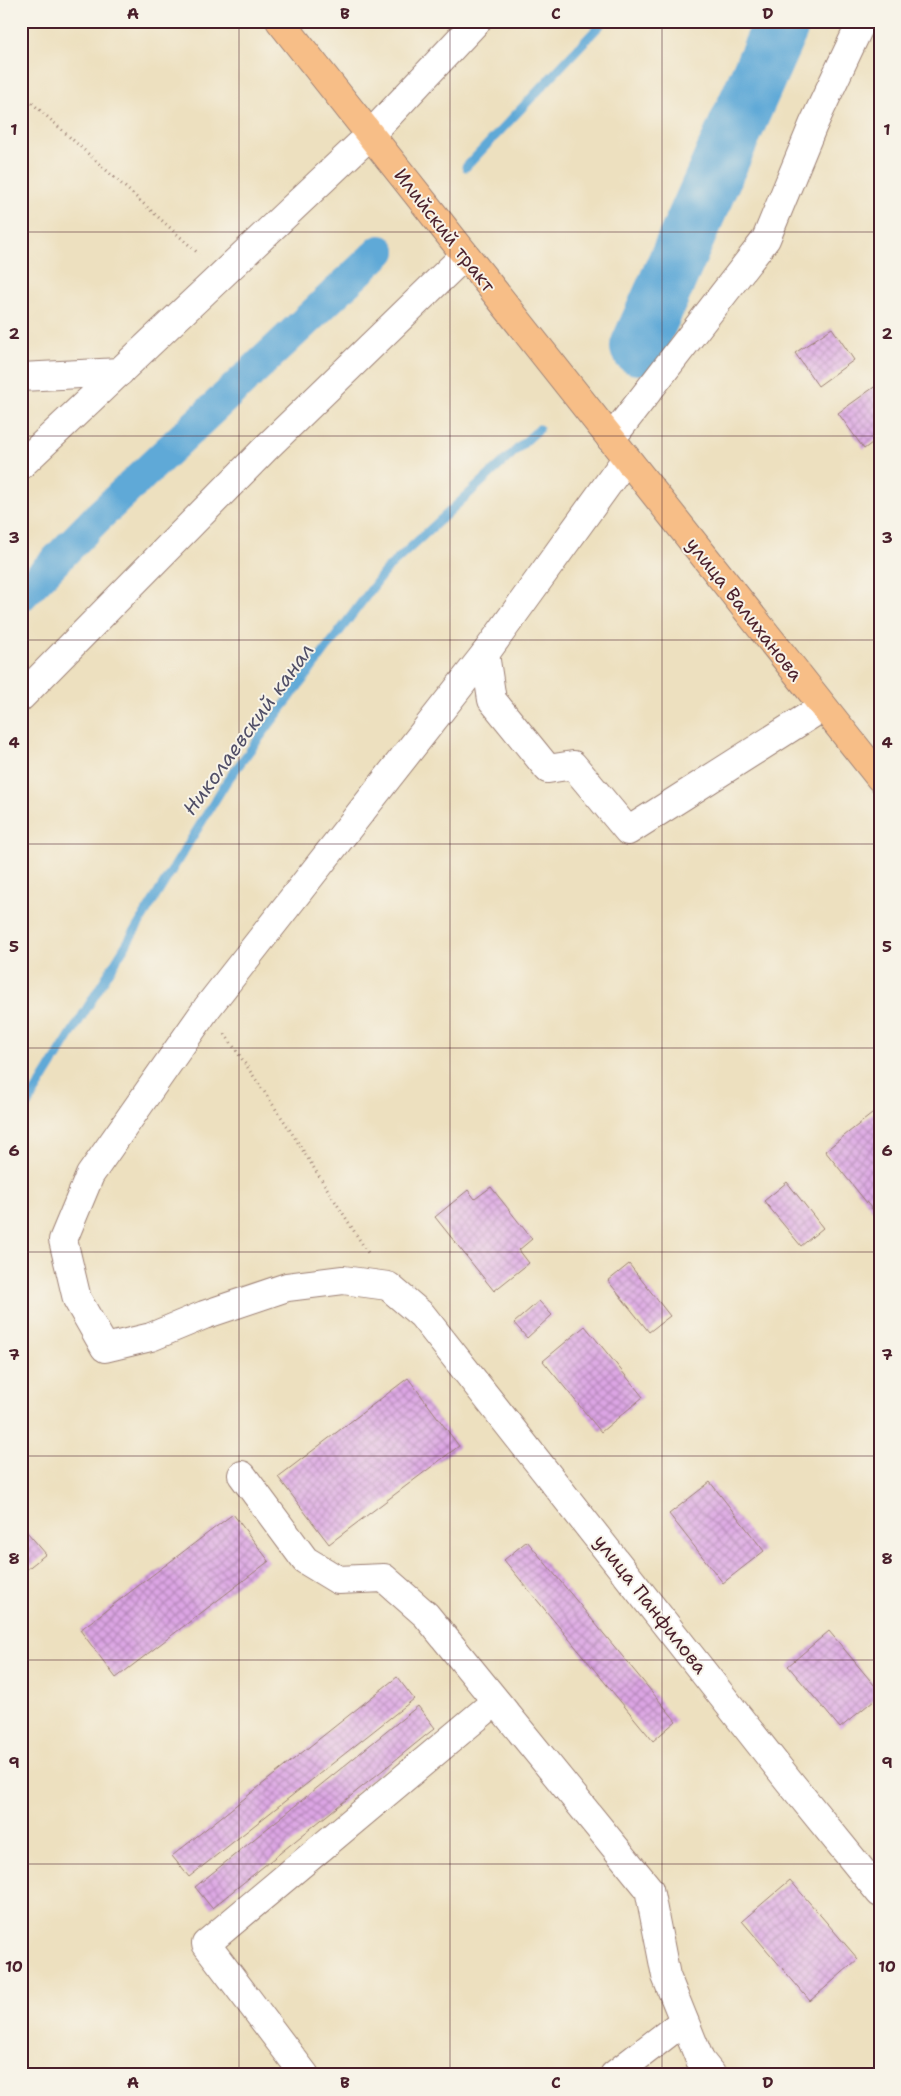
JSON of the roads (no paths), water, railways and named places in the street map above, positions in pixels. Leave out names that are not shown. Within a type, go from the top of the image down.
[{"type":"main road","name":"Илийский тракт","points":[[280,21],[619,449]]},
{"type":"main road","name":"улица Валиханова","points":[[619,449],[880,778]]},
{"type":"street","points":[[21,465],[370,135],[476,21]]},
{"type":"street","points":[[824,707],[628,831],[573,765],[548,769],[492,700],[486,654],[619,449],[766,239],[813,125],[862,21]]},
{"type":"street","points":[[21,696],[266,448],[465,255]]},
{"type":"street","points":[[21,377],[120,372]]},
{"type":"street","name":"улица Панфилова","points":[[486,654],[207,1008],[90,1175],[62,1240],[77,1299],[105,1348],[151,1337],[204,1315],[287,1287],[343,1280],[388,1286],[422,1315],[789,1781],[880,1893]]},
{"type":"street","points":[[242,1475],[305,1560],[338,1580],[384,1578],[426,1615],[495,1702],[582,1804],[649,1889],[666,1976],[700,2060],[712,2075]]},
{"type":"street","points":[[305,2075],[206,1944],[495,1702]]},
{"type":"street","points":[[614,2075],[684,2021]]},
{"type":"waterway","points":[[466,167],[604,21]]},
{"type":"waterway","points":[[638,347],[783,21]]},
{"type":"waterway","points":[[21,596],[97,518],[380,251]]},
{"type":"waterway","name":"Николаевский канал","points":[[21,1115],[227,781],[385,571],[539,429]]}]
